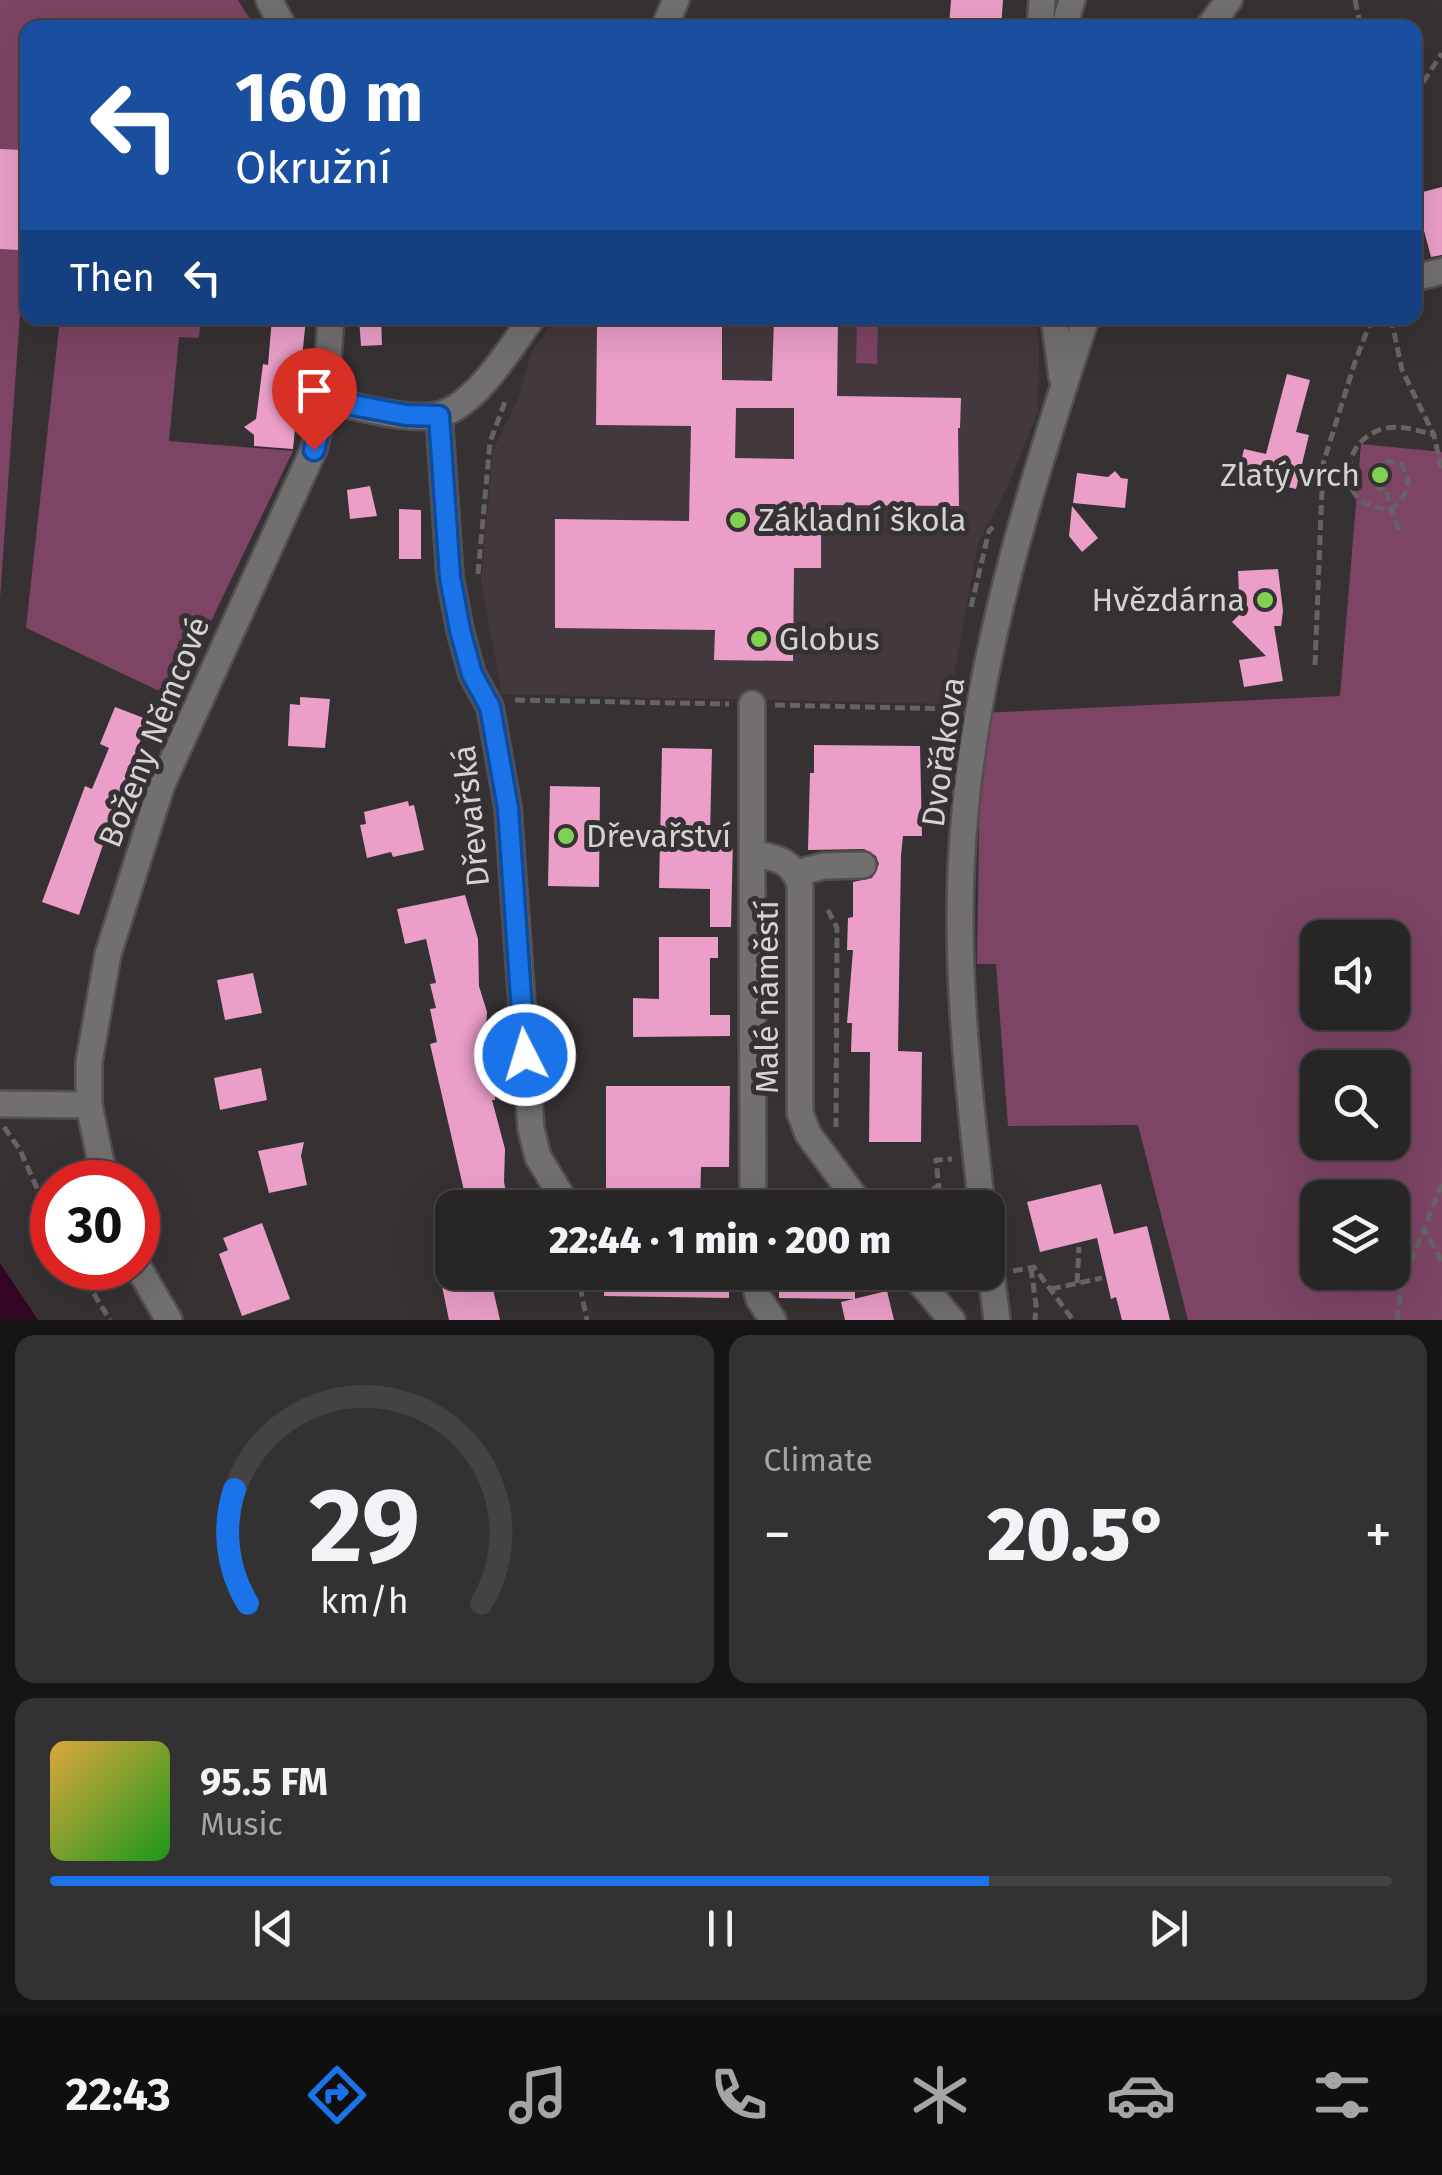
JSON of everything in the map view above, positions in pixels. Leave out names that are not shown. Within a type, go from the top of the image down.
[{"type":"street","name":"Boženy Němcové","points":[[100,1160],[88,1104],[89,1062],[108,954],[162,784],[314,450],[326,400],[331,325]]},
{"type":"street","points":[[326,400],[406,415],[439,416],[462,404],[527,325]]},
{"type":"street","points":[[1055,325],[1063,387]]},
{"type":"street","name":"Dvořákova","points":[[980,1190],[962,996],[964,814],[978,714],[1004,583],[1084,325]]},
{"type":"street","name":"Dřevařská","points":[[439,416],[450,577],[468,659],[486,700],[508,808],[531,1129],[538,1157],[557,1190]]},
{"type":"street","points":[[752,704],[752,854]]},
{"type":"street","name":"Malé náměstí","points":[[752,1190],[752,854],[777,857],[798,879],[800,1112],[808,1134],[850,1190]]},
{"type":"street","points":[[798,879],[824,866],[862,866]]},
{"type":"street","points":[[0,1104],[88,1104]]},
{"type":"street","points":[[151,1290],[168,1320]]},
{"type":"street","points":[[757,1290],[773,1320]]},
{"type":"street","points":[[926,1290],[952,1320]]},
{"type":"street","points":[[992,1290],[996,1320]]},
{"type":"path","points":[[1422,83],[1442,53]]},
{"type":"path","points":[[1315,665],[1323,464],[1369,325]]},
{"type":"path","points":[[1393,325],[1402,370],[1434,436],[1442,472]]},
{"type":"path","points":[[477,583],[490,442],[509,392]]},
{"type":"path","points":[[1398,530],[1392,509],[1385,487],[1380,489],[1370,478],[1372,468],[1390,460],[1401,464],[1409,483],[1406,495],[1392,509],[1373,510],[1360,502],[1350,487],[1348,463],[1358,446],[1385,428],[1408,428],[1434,436]]},
{"type":"path","points":[[486,700],[957,709]]},
{"type":"path","points":[[798,879],[817,888],[837,928],[836,1130]]},
{"type":"path","points":[[0,1122],[30,1172]]},
{"type":"path","points":[[822,1190],[832,1184],[838,1173]]},
{"type":"path","points":[[1397,1320],[1402,1287],[1442,1184]]},
{"type":"path","points":[[931,1190],[938,1185]]},
{"type":"path","points":[[1424,1229],[1442,1261]]},
{"type":"path","points":[[1077,1284],[1079,1247]]},
{"type":"path","points":[[1005,1264],[1034,1267],[1072,1320]]},
{"type":"path","points":[[1031,1268],[1035,1320]]},
{"type":"path","points":[[1050,1289],[1102,1278]]},
{"type":"path","points":[[92,1290],[110,1320]]},
{"type":"path","points":[[581,1290],[587,1320]]},
{"type":"shaded area","points":[[0,0],[238,0],[251,20],[20,20],[20,314],[0,598]]},
{"type":"shaded area","points":[[59,325],[200,325],[199,338],[179,337],[169,441],[293,451],[174,698],[26,628]]},
{"type":"shaded area","name":"Základní škola","points":[[551,325],[1037,325],[1038,412],[978,544],[949,704],[502,694],[481,583],[493,450],[519,397],[531,352]]},
{"type":"shaded area","points":[[857,325],[878,325],[877,364],[856,363]]},
{"type":"shaded area","points":[[1361,444],[1442,452],[1442,1320],[1188,1320],[1138,1125],[1008,1126],[996,964],[977,964],[981,713],[1340,696]]},
{"type":"shaded area","points":[[0,1263],[38,1320],[0,1320]]},
{"type":"building","points":[[951,0],[1003,0],[1002,20],[949,20]]},
{"type":"building","points":[[0,149],[20,150],[18,250],[0,249]]},
{"type":"building","points":[[1442,187],[1442,255],[1431,257],[1422,223],[1422,192]]},
{"type":"building","points":[[271,325],[305,325],[293,449],[254,446],[254,435],[244,427],[256,419],[263,364],[268,365]]},
{"type":"building","points":[[360,325],[381,325],[382,345],[361,346]]},
{"type":"building","points":[[597,325],[722,325],[722,380],[772,381],[774,325],[838,325],[837,396],[961,398],[959,506],[821,505],[821,568],[794,568],[793,661],[714,660],[715,630],[555,628],[555,519],[689,521],[691,426],[596,425]],"holes":[[[736,408],[794,408],[794,459],[735,458]]]},
{"type":"building","points":[[1287,374],[1310,380],[1296,432],[1309,435],[1296,489],[1238,475],[1244,449],[1266,454]]},
{"type":"building","points":[[1115,471],[1128,479],[1125,508],[1073,503],[1077,473],[1108,477]]},
{"type":"building","points":[[370,486],[377,516],[350,519],[347,490]]},
{"type":"building","points":[[1072,506],[1098,538],[1082,552],[1069,536]]},
{"type":"building","points":[[399,509],[421,510],[421,559],[399,559]]},
{"type":"building","points":[[1278,569],[1283,611],[1281,626],[1274,626],[1283,681],[1244,687],[1239,660],[1266,656],[1232,622],[1240,614],[1238,571]]},
{"type":"building","points":[[300,697],[330,699],[325,748],[288,746],[290,704],[300,705]]},
{"type":"building","points":[[115,707],[149,720],[79,915],[42,902],[85,786],[92,789],[109,748],[100,744]]},
{"type":"building","points":[[814,745],[920,746],[922,836],[903,836],[901,855],[898,1051],[922,1052],[921,1142],[869,1142],[870,1052],[851,1052],[852,1023],[847,1023],[853,950],[847,950],[848,918],[853,917],[853,882],[872,878],[879,864],[876,856],[864,849],[808,850]]},
{"type":"building","points":[[662,748],[712,749],[710,836],[733,837],[731,927],[710,927],[710,889],[659,888]]},
{"type":"building","points":[[550,786],[600,787],[599,887],[548,886]]},
{"type":"building","points":[[408,801],[409,806],[414,805],[424,850],[367,858],[360,825],[366,824],[364,812]]},
{"type":"building","points":[[465,895],[478,939],[479,986],[487,1012],[486,1031],[495,1071],[492,1100],[505,1149],[506,1190],[464,1190],[430,1044],[437,1042],[430,1009],[436,1008],[430,984],[436,983],[426,939],[405,944],[397,909]]},
{"type":"building","points":[[659,937],[718,937],[718,958],[710,958],[710,1015],[730,1015],[730,1036],[633,1037],[633,998],[659,999]]},
{"type":"building","points":[[253,973],[262,1013],[225,1020],[217,980]]},
{"type":"building","points":[[261,1068],[267,1100],[220,1110],[214,1078]]},
{"type":"building","points":[[606,1086],[730,1086],[729,1167],[701,1167],[700,1190],[606,1190]]},
{"type":"building","points":[[304,1142],[301,1156],[307,1185],[269,1193],[258,1151]]},
{"type":"building","points":[[1101,1184],[1114,1234],[1147,1226],[1170,1320],[1122,1320],[1116,1297],[1111,1299],[1097,1238],[1040,1252],[1027,1202]]},
{"type":"building","points":[[262,1223],[290,1299],[242,1316],[219,1254],[228,1250],[223,1238]]},
{"type":"building","points":[[443,1290],[493,1290],[500,1320],[449,1320]]},
{"type":"building","points":[[604,1290],[729,1290],[729,1298],[604,1296]]},
{"type":"building","points":[[779,1290],[855,1290],[855,1299],[779,1298]]},
{"type":"building","points":[[887,1291],[894,1320],[845,1320],[841,1302]]},
{"type":"place","name":"Zlatý vrch","points":[[1380,475]]},
{"type":"place","name":"Základní škola","points":[[738,520]]},
{"type":"place","name":"Hvězdárna","points":[[1265,600]]},
{"type":"place","name":"Globus","points":[[759,639]]},
{"type":"place","name":"Dřevařství","points":[[566,836]]},
{"type":"route","points":[[314,450],[326,400],[406,415],[439,416],[450,577],[472,674],[490,707],[508,808],[525,1055]]}]
